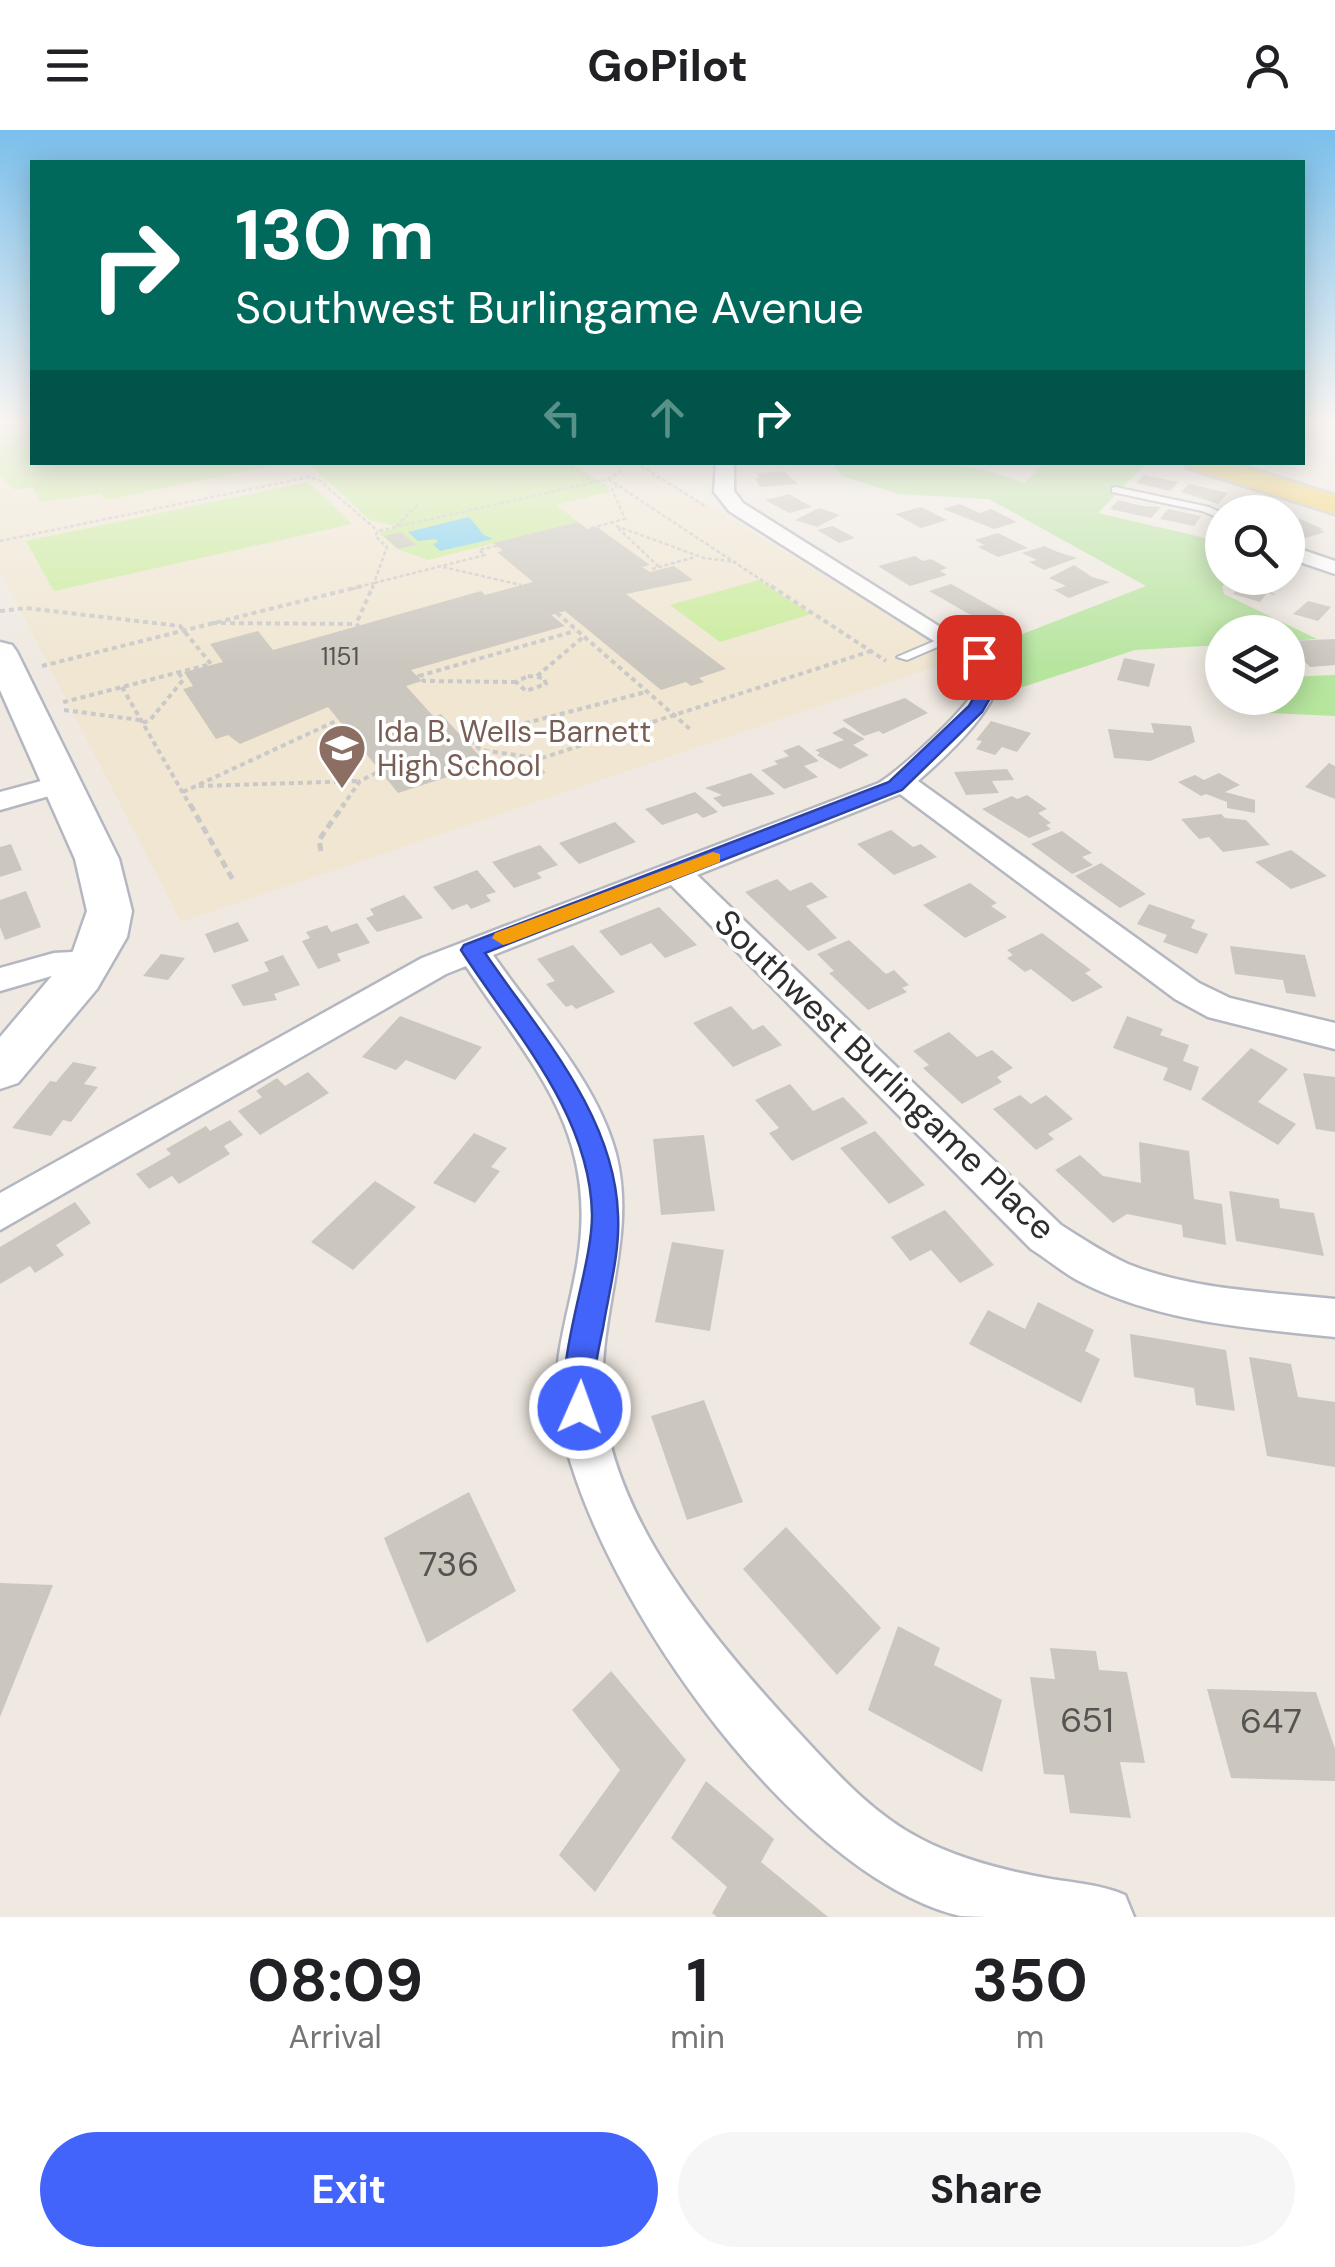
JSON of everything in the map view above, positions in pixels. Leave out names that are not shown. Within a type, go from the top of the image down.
[{"type":"street","points":[[0,1212],[405,982],[472,950],[902,782],[976,709],[990,684],[987,664],[732,501]]},
{"type":"street","points":[[1305,557],[1335,568]]},
{"type":"street","points":[[0,1070],[90,962],[110,919],[108,893],[97,859],[60,784],[12,663]]},
{"type":"street","points":[[902,782],[1187,990],[1220,1008],[1335,1036]]},
{"type":"street","points":[[0,801],[60,784]]},
{"type":"street","name":"Southwest Burlingame Place","points":[[676,872],[1046,1237],[1094,1267],[1155,1290],[1236,1307],[1335,1318]]},
{"type":"street","points":[[472,950],[560,1082],[594,1143],[605,1215],[579,1377],[580,1408],[598,1478],[631,1551],[654,1590],[743,1715],[857,1830],[898,1860],[960,1887],[1030,1908],[1103,1917]]},
{"type":"street","points":[[0,980],[54,964],[90,962]]},
{"type":"lane","points":[[1172,501],[1205,508]]},
{"type":"lane","points":[[903,656],[948,640]]},
{"type":"path","points":[[0,541],[191,501]]},
{"type":"path","points":[[344,501],[378,532]]},
{"type":"path","points":[[212,623],[358,625],[387,547],[375,536],[378,532],[509,501]]},
{"type":"path","points":[[591,528],[626,518],[617,501]]},
{"type":"path","points":[[641,501],[890,664]]},
{"type":"path","points":[[396,527],[419,504]]},
{"type":"path","points":[[614,524],[644,532],[698,556],[736,562]]},
{"type":"path","points":[[614,524],[660,566]]},
{"type":"path","points":[[664,544],[673,563]]},
{"type":"path","points":[[12,663],[186,630],[485,555],[479,550],[497,546]]},
{"type":"path","points":[[652,568],[698,556]]},
{"type":"path","points":[[440,566],[522,585]]},
{"type":"path","points":[[0,611],[26,608],[186,630],[211,664],[60,703]]},
{"type":"path","points":[[557,613],[690,729]]},
{"type":"path","points":[[575,631],[419,676],[424,681],[516,682],[524,676],[537,676],[582,638]]},
{"type":"path","points":[[533,761],[871,651]]},
{"type":"path","points":[[64,710],[150,720],[183,680],[178,672]]},
{"type":"path","points":[[516,682],[522,690],[538,690],[546,684],[537,676]]},
{"type":"path","points":[[122,687],[233,880]]},
{"type":"path","points":[[546,776],[527,756],[481,750],[466,740],[646,692]]},
{"type":"path","points":[[183,792],[338,720]]},
{"type":"path","points":[[199,786],[360,781],[380,771]]},
{"type":"path","points":[[321,850],[319,840],[360,781]]},
{"type":"shaded area","name":"Ida B. Wells-Barnett High School","points":[[0,501],[702,501],[961,658],[181,922],[0,571]]},
{"type":"green space","points":[[215,501],[328,501],[352,524],[54,591],[26,541]]},
{"type":"green space","points":[[350,501],[570,501],[556,505],[578,522],[428,560],[397,549],[379,533],[398,527],[370,520]]},
{"type":"green space","points":[[993,501],[1109,501],[1098,513],[1205,538],[1205,595],[1226,595],[1267,615],[1205,615],[1205,646],[1135,650],[1008,692],[961,658],[1146,586]]},
{"type":"green space","points":[[759,580],[811,614],[720,642],[670,605]]},
{"type":"green space","points":[[1335,675],[1335,716],[1305,715],[1305,676]]},
{"type":"water","points":[[469,517],[484,535],[493,539],[440,551],[433,544],[438,542],[436,539],[418,541],[408,532]]},
{"type":"building","points":[[768,501],[802,501],[812,507],[789,513]]},
{"type":"building","points":[[1117,501],[1161,507],[1151,518],[1110,509]]},
{"type":"building","points":[[960,504],[979,513],[991,509],[1017,522],[994,529],[943,509]]},
{"type":"building","points":[[921,507],[947,520],[921,528],[895,514]]},
{"type":"building","points":[[819,508],[840,515],[817,527],[795,520]]},
{"type":"building","points":[[1168,509],[1201,516],[1194,526],[1160,519]]},
{"type":"building","points":[[1305,521],[1323,529],[1320,530],[1325,532],[1305,538]]},
{"type":"building","points":[[578,522],[588,529],[597,527],[650,565],[642,567],[650,572],[674,566],[693,580],[626,594],[726,669],[699,678],[704,682],[691,686],[686,682],[661,690],[565,611],[551,615],[565,626],[411,670],[422,681],[406,686],[434,717],[441,714],[487,764],[398,793],[328,707],[240,744],[228,735],[216,739],[183,689],[193,686],[184,672],[223,662],[210,644],[258,631],[273,650],[481,591],[485,595],[533,582],[497,552],[503,551],[493,543]]},
{"type":"building","points":[[833,526],[855,538],[839,543],[817,530]]},
{"type":"building","points":[[401,532],[416,545],[398,549],[384,536]]},
{"type":"building","points":[[998,533],[1028,548],[998,557],[978,547],[984,545],[975,540]]},
{"type":"building","points":[[1044,546],[1077,558],[1044,570],[1029,562],[1037,560],[1022,553]]},
{"type":"building","points":[[915,556],[947,568],[940,571],[947,575],[910,586],[878,566]]},
{"type":"building","points":[[1074,565],[1092,577],[1110,582],[1069,598],[1054,590],[1066,586],[1049,578]]},
{"type":"building","points":[[951,584],[1005,614],[983,622],[929,591]]},
{"type":"building","points":[[1236,595],[1265,595],[1260,602]]},
{"type":"building","points":[[1308,601],[1331,607],[1318,621],[1293,614]]},
{"type":"building","points":[[1335,639],[1335,665],[1310,667],[1305,662],[1305,640]]},
{"type":"building","points":[[1124,658],[1155,664],[1149,687],[1117,680]]},
{"type":"building","points":[[905,698],[928,713],[883,734],[879,731],[864,736],[842,720]]},
{"type":"building","points":[[991,721],[1031,733],[1017,752],[1002,747],[995,755],[976,749],[982,741],[976,740]]},
{"type":"building","points":[[1151,723],[1191,726],[1195,742],[1150,761],[1114,758],[1108,729],[1154,733]]},
{"type":"building","points":[[844,727],[865,739],[853,745],[869,755],[840,769],[815,750],[844,740],[832,733]]},
{"type":"building","points":[[799,745],[819,761],[804,766],[818,777],[784,789],[761,770],[778,764],[774,761],[789,756],[783,751]]},
{"type":"building","points":[[1329,763],[1335,766],[1335,799],[1305,787]]},
{"type":"building","points":[[1007,769],[1014,780],[992,781],[999,793],[966,795],[954,772]]},
{"type":"building","points":[[751,773],[775,794],[723,807],[713,798],[722,795],[705,788]]},
{"type":"building","points":[[1219,773],[1240,785],[1225,792],[1255,800],[1255,813],[1227,808],[1227,802],[1206,794],[1201,796],[1178,782],[1195,775],[1204,780]]},
{"type":"building","points":[[695,792],[718,812],[703,818],[697,813],[662,825],[645,809]]},
{"type":"building","points":[[1027,795],[1047,809],[1038,813],[1051,823],[1046,825],[1051,829],[1029,838],[982,809],[1012,796],[1017,799]]},
{"type":"building","points":[[1221,814],[1246,820],[1270,845],[1223,852],[1209,837],[1199,839],[1181,819]]},
{"type":"building","points":[[615,822],[636,842],[579,864],[559,843]]},
{"type":"building","points":[[891,830],[913,847],[921,844],[937,857],[894,875],[857,844]]},
{"type":"building","points":[[1062,831],[1092,853],[1082,857],[1093,865],[1072,874],[1031,844]]},
{"type":"building","points":[[11,844],[22,870],[0,877],[0,847]]},
{"type":"building","points":[[540,845],[558,865],[537,873],[542,878],[514,888],[492,862]]},
{"type":"building","points":[[1291,850],[1327,876],[1291,889],[1255,862]]},
{"type":"building","points":[[1101,863],[1146,894],[1120,908],[1075,876]]},
{"type":"building","points":[[477,870],[496,892],[486,895],[491,901],[471,909],[467,904],[452,910],[433,887]]},
{"type":"building","points":[[777,879],[790,891],[811,882],[828,897],[806,906],[837,938],[808,951],[745,892]]},
{"type":"building","points":[[970,883],[997,903],[991,906],[1007,917],[965,938],[923,905]]},
{"type":"building","points":[[26,891],[41,927],[5,940],[0,927],[0,900]]},
{"type":"building","points":[[404,895],[423,918],[377,932],[366,918],[374,915],[370,909]]},
{"type":"building","points":[[1149,904],[1195,920],[1191,928],[1208,934],[1197,954],[1163,942],[1167,935],[1137,924]]},
{"type":"building","points":[[659,907],[697,945],[665,958],[651,943],[621,956],[599,931]]},
{"type":"building","points":[[238,922],[249,941],[214,953],[205,934]]},
{"type":"building","points":[[357,923],[370,943],[337,954],[341,961],[318,969],[302,941],[310,938],[306,932],[327,925],[331,932]]},
{"type":"building","points":[[1042,933],[1091,970],[1085,973],[1103,987],[1073,1002],[1031,969],[1025,972],[1007,958],[1013,955],[1007,950]]},
{"type":"building","points":[[849,940],[886,974],[894,970],[909,985],[902,988],[907,992],[868,1010],[829,973],[834,971],[817,954]]},
{"type":"building","points":[[573,945],[615,992],[576,1009],[572,1005],[566,1007],[546,984],[555,981],[537,959]]},
{"type":"building","points":[[1230,946],[1305,955],[1316,997],[1286,993],[1283,980],[1235,974]]},
{"type":"building","points":[[161,954],[185,958],[168,980],[143,976]]},
{"type":"building","points":[[283,955],[300,985],[274,994],[277,1000],[243,1006],[231,985],[269,971],[264,962]]},
{"type":"building","points":[[731,1006],[753,1030],[763,1025],[782,1045],[733,1067],[693,1023]]},
{"type":"building","points":[[400,1016],[482,1047],[455,1080],[406,1060],[396,1070],[362,1057]]},
{"type":"building","points":[[1127,1016],[1163,1029],[1160,1035],[1189,1045],[1183,1061],[1199,1067],[1191,1091],[1163,1080],[1168,1068],[1113,1048]]},
{"type":"building","points":[[949,1032],[977,1057],[992,1050],[1013,1068],[997,1077],[1002,1082],[962,1104],[923,1068],[929,1065],[913,1051]]},
{"type":"building","points":[[1251,1048],[1288,1069],[1258,1102],[1296,1124],[1278,1145],[1201,1099]]},
{"type":"building","points":[[73,1062],[97,1067],[84,1084],[98,1087],[71,1122],[63,1120],[51,1136],[12,1128],[50,1081],[56,1082]]},
{"type":"building","points":[[308,1072],[329,1093],[260,1135],[238,1111],[262,1097],[256,1091],[277,1078],[285,1086]]},
{"type":"building","points":[[1303,1073],[1335,1077],[1335,1132],[1316,1129]]},
{"type":"building","points":[[790,1084],[813,1111],[843,1097],[868,1123],[792,1161],[769,1133],[779,1128],[755,1100]]},
{"type":"building","points":[[1020,1095],[1031,1104],[1046,1095],[1073,1119],[1048,1134],[1054,1139],[1036,1150],[993,1109]]},
{"type":"building","points":[[230,1120],[243,1135],[224,1146],[230,1154],[179,1184],[172,1176],[149,1189],[136,1174],[171,1154],[166,1149],[206,1126],[210,1131]]},
{"type":"building","points":[[875,1131],[925,1185],[889,1204],[840,1148]]},
{"type":"building","points":[[474,1133],[507,1148],[491,1167],[500,1171],[475,1203],[433,1183]]},
{"type":"building","points":[[704,1135],[715,1211],[661,1215],[653,1139]]},
{"type":"building","points":[[1139,1142],[1189,1151],[1194,1199],[1222,1204],[1226,1245],[1183,1237],[1182,1225],[1127,1214],[1113,1223],[1055,1170],[1080,1155],[1103,1176],[1141,1183]]},
{"type":"building","points":[[375,1181],[416,1207],[353,1270],[311,1242]]},
{"type":"building","points":[[1229,1191],[1279,1199],[1280,1208],[1314,1213],[1324,1256],[1236,1241]]},
{"type":"building","points":[[75,1202],[91,1223],[56,1245],[64,1255],[35,1273],[30,1266],[0,1284],[0,1247]]},
{"type":"building","points":[[945,1210],[994,1265],[960,1283],[931,1250],[910,1261],[891,1237]]},
{"type":"building","points":[[672,1242],[724,1250],[710,1331],[655,1322]]},
{"type":"building","points":[[1038,1302],[1094,1330],[1085,1351],[1100,1359],[1081,1403],[969,1344],[988,1310],[1025,1329]]},
{"type":"building","points":[[1130,1334],[1226,1350],[1235,1411],[1196,1405],[1194,1388],[1134,1377]]},
{"type":"building","points":[[1249,1357],[1291,1364],[1298,1397],[1335,1402],[1335,1467],[1267,1456]]},
{"type":"building","points":[[704,1400],[743,1502],[687,1520],[651,1416]]},
{"type":"building","points":[[469,1492],[516,1591],[427,1643],[384,1538]]},
{"type":"building","points":[[786,1527],[881,1628],[837,1675],[743,1569]]},
{"type":"building","points":[[0,1583],[53,1585],[0,1717]]},
{"type":"building","points":[[898,1626],[940,1648],[934,1665],[1002,1700],[982,1772],[868,1710]]},
{"type":"building","points":[[1050,1648],[1096,1651],[1099,1670],[1127,1672],[1145,1763],[1120,1762],[1131,1818],[1070,1813],[1064,1775],[1044,1774],[1030,1677],[1055,1679]]},
{"type":"building","points":[[611,1671],[686,1760],[595,1892],[559,1855],[620,1770],[572,1710]]},
{"type":"building","points":[[1207,1689],[1316,1692],[1335,1749],[1335,1781],[1231,1778]]},
{"type":"building","points":[[706,1781],[774,1839],[761,1862],[828,1917],[717,1917],[712,1913],[727,1887],[671,1838]]},
{"type":"slow traffic","points":[[503,938],[713,858]]},
{"type":"place","name":"Ida B. Wells-Barnett High School","points":[[342,790]]},
{"type":"route","points":[[580,1408],[579,1377],[605,1215],[594,1143],[560,1082],[472,950],[896,786],[976,709],[990,684],[987,664],[979,657]]}]
